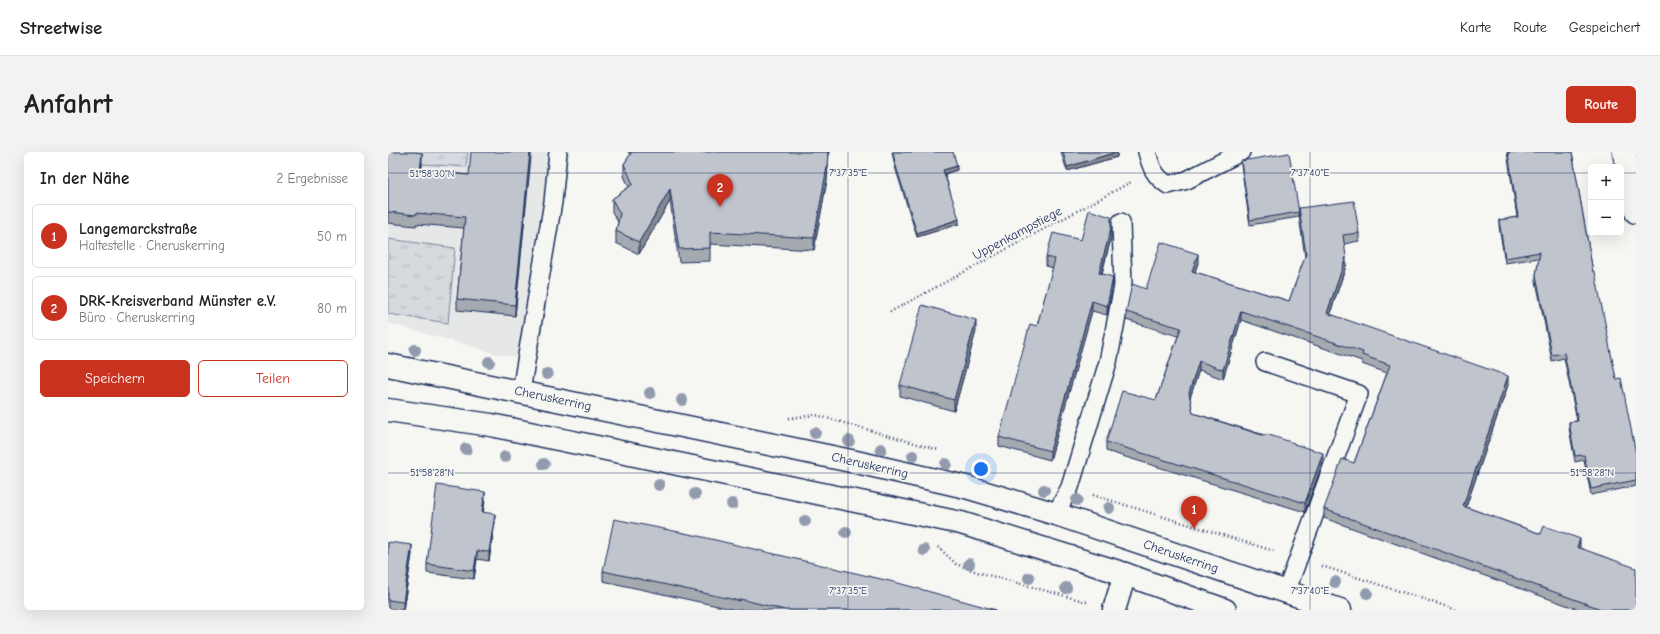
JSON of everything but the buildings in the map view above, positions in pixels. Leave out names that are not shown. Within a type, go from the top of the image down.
[{"type":"main road","points":[[1624,152],[1636,212]]},
{"type":"main road","name":"Cheruskerring","points":[[388,365],[521,391],[856,462],[966,487],[1056,514],[1340,610]]},
{"type":"main road","points":[[388,410],[491,426],[961,524],[1125,574],[1225,610]]},
{"type":"main road","points":[[1114,610],[1125,574]]},
{"type":"lane","points":[[521,391],[552,202],[558,152]]},
{"type":"lane","points":[[1147,152],[1153,171],[1158,179],[1168,185],[1178,183],[1241,152]]},
{"type":"lane","points":[[1056,514],[1070,487],[1108,362],[1123,286],[1121,222]]},
{"type":"lane","points":[[1265,362],[1359,394],[1286,592]]},
{"type":"path","name":"Uppenkampstiege","points":[[890,312],[1153,171]]},
{"type":"shaded area","points":[[388,152],[570,152],[538,360],[501,355],[388,323]]},
{"type":"green space","points":[[388,152],[468,152],[466,167],[422,164]]},
{"type":"green space","points":[[388,239],[455,248],[448,323],[388,314]]},
{"type":"place","name":"DRK-Kreisverband Münster e.V.","points":[[720,207]]},
{"type":"place","name":"Langemarckstraße","points":[[1194,529]]}]
